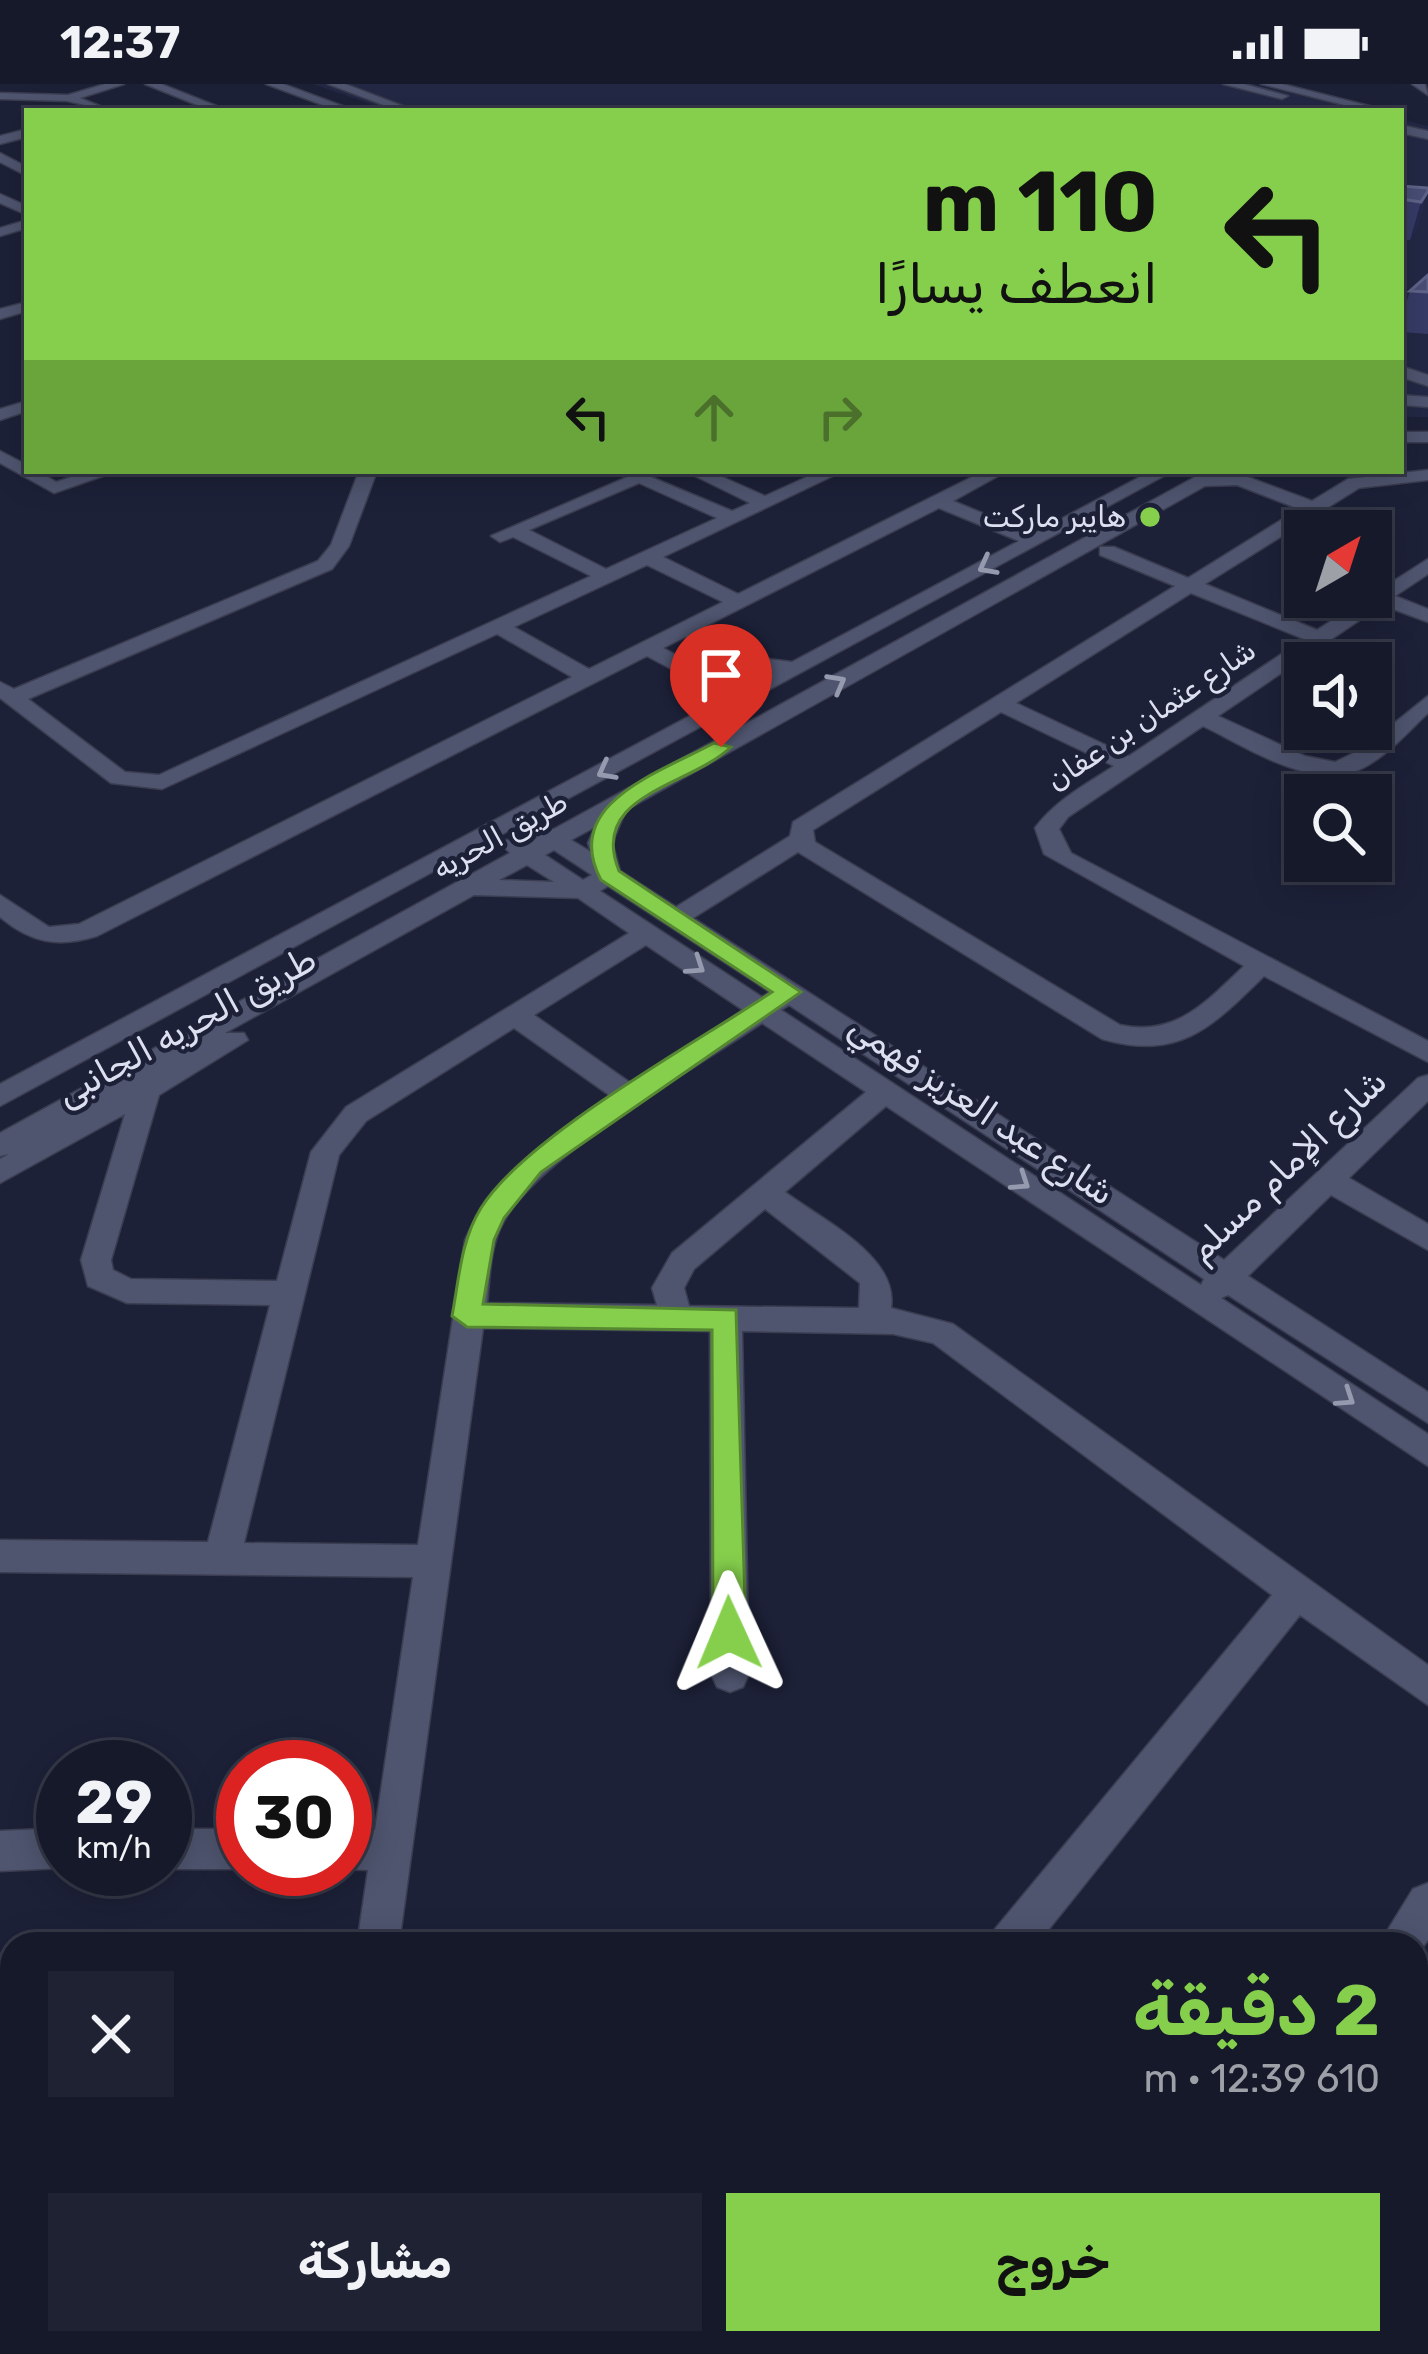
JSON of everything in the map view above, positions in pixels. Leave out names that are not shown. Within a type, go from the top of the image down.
[{"type":"street","points":[[68,98],[118,84]]},
{"type":"street","points":[[151,84],[215,108]]},
{"type":"street","points":[[272,84],[341,108]]},
{"type":"street","points":[[290,84],[358,108]]},
{"type":"street","points":[[334,84],[402,108]]},
{"type":"street","points":[[349,84],[417,108]]},
{"type":"street","points":[[1418,84],[1428,92]]},
{"type":"street","points":[[1239,85],[1271,88],[1328,105]]},
{"type":"street","points":[[1271,88],[1334,108]]},
{"type":"street","points":[[0,96],[68,98],[97,108]]},
{"type":"street","points":[[1428,403],[1423,409],[1428,418]]},
{"type":"street","points":[[30,474],[54,488],[98,474]]},
{"type":"street","points":[[8,700],[325,565],[340,546],[367,474]]},
{"type":"street","points":[[701,474],[765,503]]},
{"type":"street","points":[[8,700],[119,778],[162,782],[828,474]]},
{"type":"street","points":[[0,903],[38,935],[76,935],[992,474]]},
{"type":"street","name":"طريق الحريه","points":[[0,1096],[1158,474]]},
{"type":"street","points":[[676,918],[801,840],[806,820],[1313,508],[1370,478],[1428,475]]},
{"type":"street","points":[[1223,476],[1313,508]]},
{"type":"street","name":"طريق الحريه","points":[[0,1146],[1223,476]]},
{"type":"street","points":[[611,575],[512,531],[636,477],[732,518]]},
{"type":"street","points":[[938,501],[1034,541]]},
{"type":"street","points":[[1107,551],[1318,638]]},
{"type":"street","points":[[649,557],[739,602]]},
{"type":"street","name":"شارع عثمان بن عفان","points":[[1392,589],[1428,565]]},
{"type":"street","points":[[1392,602],[1428,616]]},
{"type":"street","name":"شارع عثمان بن عفان","points":[[1348,618],[1051,819],[1046,828],[1052,849],[1428,1053]]},
{"type":"street","points":[[500,627],[589,677]]},
{"type":"street","points":[[685,629],[748,662],[795,669]]},
{"type":"street","points":[[648,648],[718,685],[728,705]]},
{"type":"street","points":[[997,702],[1130,765]]},
{"type":"street","points":[[1202,717],[1313,767],[1335,770],[1352,765],[1428,702]]},
{"type":"street","points":[[468,887],[582,891],[609,875],[600,842],[616,805]]},
{"type":"street","name":"شارع عبد العزيز فهمي","points":[[507,824],[554,839],[676,918],[886,1092],[1428,1452]]},
{"type":"street","name":"شارع عبد العزيز فهمي","points":[[507,824],[528,854],[647,933],[776,1001],[1226,1277],[1428,1409]]},
{"type":"street","points":[[801,840],[829,862],[1128,1038],[1162,1040],[1186,1032],[1261,964]]},
{"type":"street","name":"طريق الحريه الجانبى","points":[[0,1172],[358,970],[387,943],[393,928]]},
{"type":"street","points":[[222,1558],[326,1152],[338,1132],[356,1114],[647,933]]},
{"type":"street","points":[[380,1932],[480,1240],[510,1187],[532,1165],[776,1001]]},
{"type":"street","points":[[515,1016],[632,1097]]},
{"type":"street","points":[[0,1085],[34,1078]]},
{"type":"street","name":"شارع الإمام مسلم","points":[[1200,1301],[1428,1085]]},
{"type":"street","points":[[147,1089],[96,1260],[99,1277],[127,1291],[290,1293]]},
{"type":"street","points":[[676,1318],[669,1304],[673,1274],[886,1092]]},
{"type":"street","points":[[1330,1180],[1428,1238]]},
{"type":"street","points":[[764,1192],[873,1276],[878,1291],[873,1321]]},
{"type":"street","points":[[467,1316],[873,1321],[918,1324],[942,1333],[1428,1688]]},
{"type":"street","points":[[726,1318],[730,1674]]},
{"type":"street","points":[[0,1556],[432,1561]]},
{"type":"street","points":[[1020,1932],[1297,1592]]},
{"type":"street","points":[[0,1851],[36,1849]]},
{"type":"street","points":[[372,1850],[391,1850]]},
{"type":"street","points":[[1408,1932],[1428,1904]]},
{"type":"shaded area","points":[[313,84],[1252,84],[1353,108],[381,108]]},
{"type":"shaded area","points":[[1404,120],[1428,126],[1428,417],[1404,417]]},
{"type":"building","points":[[1404,186],[1428,188],[1421,202],[1404,199]]},
{"type":"building","points":[[1428,275],[1428,292],[1410,291]]},
{"type":"place","name":"هايبر ماركت","points":[[1150,517]]},
{"type":"route","points":[[721,747],[616,805],[604,823],[601,854],[609,875],[789,992],[558,1146],[510,1187],[480,1240],[467,1316],[726,1318],[729,1633]]}]
